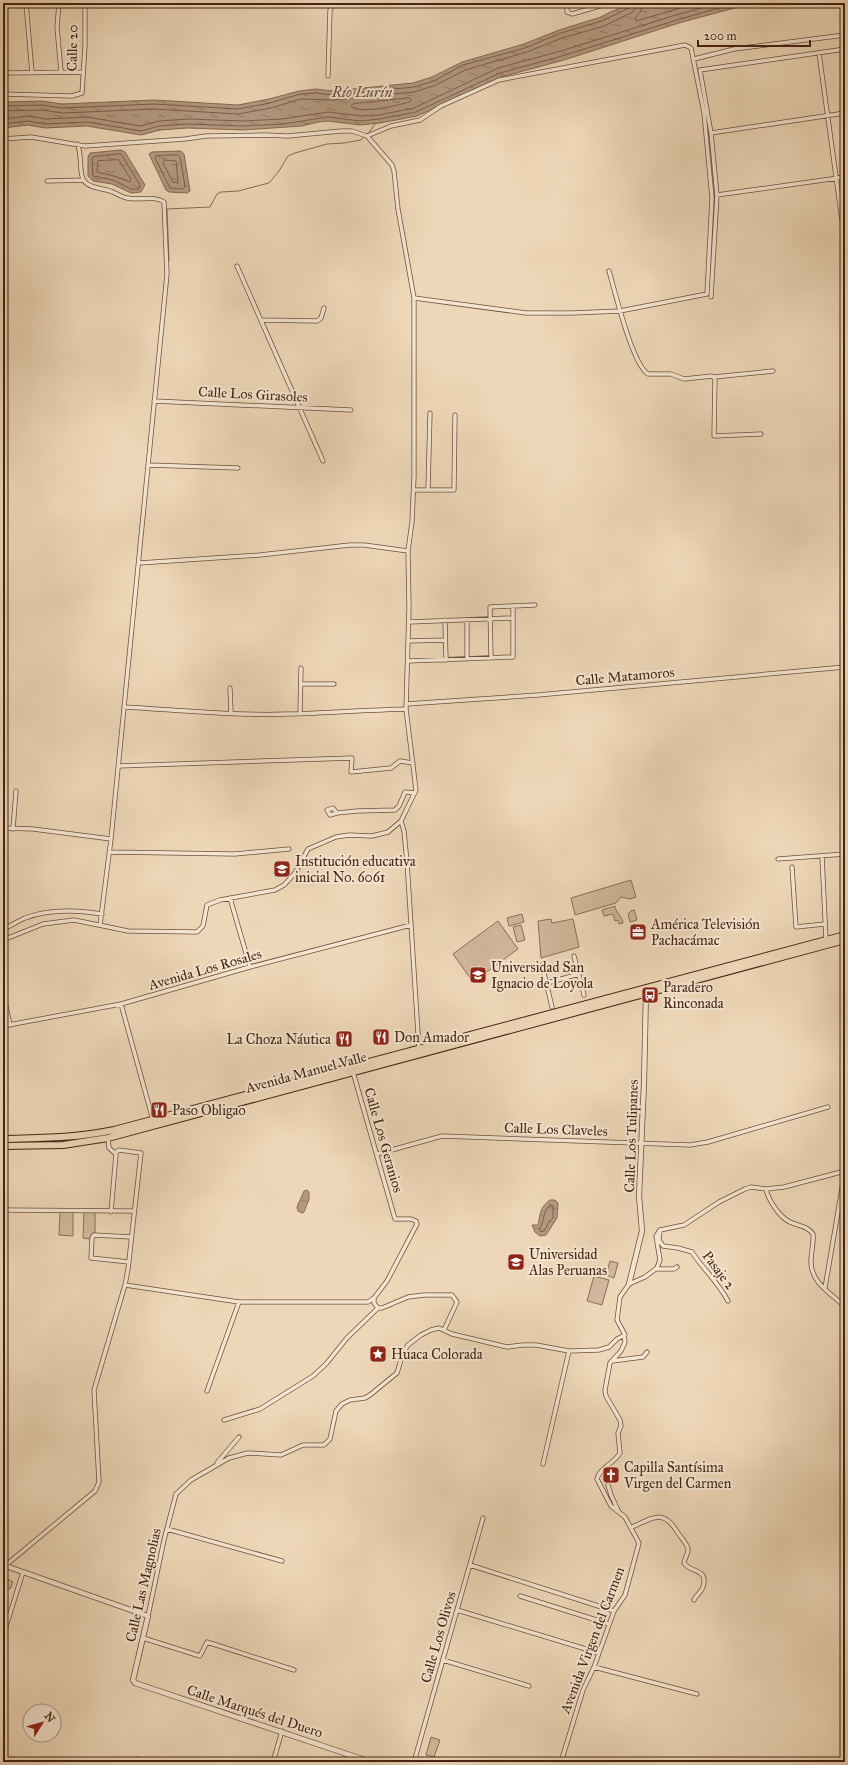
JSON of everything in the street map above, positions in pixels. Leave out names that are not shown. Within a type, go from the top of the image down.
[{"type":"main road","name":"Avenida Manuel Valle","points":[[3,1146],[63,1145],[108,1138],[154,1123],[845,935]]},
{"type":"main road","name":"Avenida Manuel Valle","points":[[646,990],[845,940]]},
{"type":"main road","name":"Avenida Manuel Valle","points":[[3,1139],[87,1136],[154,1123]]},
{"type":"street","points":[[26,3],[32,73]]},
{"type":"street","points":[[59,3],[57,27],[61,72]]},
{"type":"street","name":"Calle 20","points":[[3,94],[72,96],[82,93],[84,3]]},
{"type":"street","points":[[328,76],[330,10],[334,3]]},
{"type":"street","points":[[567,3],[566,12],[572,14],[610,3]]},
{"type":"street","points":[[694,58],[732,49],[845,35]]},
{"type":"street","points":[[367,136],[391,126],[420,120],[441,106],[502,79],[685,45],[691,48],[694,58],[704,113],[712,198],[711,237],[707,262],[708,292],[706,295],[620,311],[573,313],[526,313],[414,298]]},
{"type":"street","points":[[711,297],[717,196],[711,133],[700,70],[701,68],[845,49]]},
{"type":"street","points":[[819,53],[845,242]]},
{"type":"street","points":[[3,72],[83,72]]},
{"type":"street","points":[[711,133],[845,113]]},
{"type":"street","points":[[3,139],[31,137],[85,146],[185,139],[206,136],[288,136],[352,131],[367,136],[392,165],[399,215],[414,298],[414,490],[408,551],[409,622],[406,709],[416,790],[401,821],[388,832],[382,835],[342,835],[308,849],[295,873],[284,885],[275,890],[230,898],[207,905],[203,926],[201,930],[197,932],[128,931],[74,920],[43,924],[3,940]]},
{"type":"street","points":[[77,144],[80,150],[84,180],[92,187],[113,192],[127,198],[161,200],[165,206],[167,274],[111,839],[100,925]]},
{"type":"street","points":[[717,196],[845,177]]},
{"type":"street","points":[[47,181],[84,180]]},
{"type":"street","points":[[237,266],[301,408],[323,461]]},
{"type":"street","points":[[609,271],[636,361],[646,374],[671,374],[684,379],[773,371]]},
{"type":"street","points":[[261,320],[317,321],[321,318],[324,308]]},
{"type":"street","points":[[714,377],[714,436],[761,434]]},
{"type":"street","name":"Calle Los Girasoles","points":[[154,401],[352,410]]},
{"type":"street","points":[[428,490],[430,413]]},
{"type":"street","points":[[414,490],[454,490],[455,415]]},
{"type":"street","points":[[148,465],[238,468]]},
{"type":"street","points":[[139,563],[260,555],[350,545],[364,545],[408,551]]},
{"type":"street","points":[[491,658],[490,607],[535,605]]},
{"type":"street","points":[[408,661],[513,657],[513,606]]},
{"type":"street","points":[[409,622],[513,618]]},
{"type":"street","points":[[445,620],[446,660]]},
{"type":"street","points":[[467,620],[467,659]]},
{"type":"street","points":[[408,641],[445,640]]},
{"type":"street","name":"Calle Matamoros","points":[[406,704],[538,695],[845,667]]},
{"type":"street","points":[[300,713],[301,668]]},
{"type":"street","points":[[301,684],[334,684]]},
{"type":"street","points":[[230,688],[231,713]]},
{"type":"street","points":[[124,707],[231,713],[300,713],[406,709]]},
{"type":"street","points":[[118,766],[352,758],[351,772],[391,768],[400,761],[413,763]]},
{"type":"street","points":[[13,829],[16,791]]},
{"type":"street","points":[[337,813],[395,810],[399,806],[405,792],[415,793]]},
{"type":"street","points":[[401,821],[404,831],[419,1052]]},
{"type":"street","points":[[3,828],[25,830],[33,829],[111,839]]},
{"type":"street","points":[[109,852],[235,854],[289,850]]},
{"type":"street","points":[[778,859],[845,854]]},
{"type":"street","points":[[822,856],[826,940]]},
{"type":"street","points":[[792,867],[796,927],[825,924]]},
{"type":"street","points":[[230,898],[250,967]]},
{"type":"street","points":[[3,929],[25,918],[40,914],[71,911],[102,914]]},
{"type":"street","name":"Avenida Los Rosales","points":[[3,1026],[121,1004],[250,967],[411,925]]},
{"type":"street","points":[[574,956],[584,995]]},
{"type":"street","points":[[542,965],[552,1007]]},
{"type":"street","points":[[547,983],[579,974]]},
{"type":"street","name":"Calle Los Tulipanes","points":[[629,1284],[642,1232],[639,1196],[642,1144],[646,990]]},
{"type":"street","points":[[3,993],[10,1025]]},
{"type":"street","points":[[121,1004],[154,1123]]},
{"type":"street","name":"Calle Los Geranios","points":[[353,1069],[395,1219],[412,1219],[416,1221],[416,1227],[387,1281],[374,1298]]},
{"type":"street","name":"Calle Los Claveles","points":[[377,1154],[442,1136],[690,1145],[708,1142],[828,1107]]},
{"type":"street","points":[[4,1565],[95,1491],[99,1482],[94,1390],[125,1285],[129,1262],[141,1153],[119,1150],[116,1152],[109,1148],[108,1138]]},
{"type":"street","points":[[111,1212],[116,1152]]},
{"type":"street","points":[[694,1600],[703,1588],[703,1577],[701,1573],[688,1568],[684,1563],[688,1554],[688,1546],[675,1527],[666,1518],[660,1516],[632,1528],[625,1517],[611,1506],[597,1480],[600,1473],[616,1459],[620,1453],[618,1433],[621,1426],[620,1420],[606,1396],[605,1390],[612,1361],[621,1351],[625,1342],[625,1335],[618,1323],[617,1317],[620,1297],[629,1284],[645,1277],[656,1269],[660,1260],[656,1236],[661,1230],[684,1225],[719,1202],[751,1187],[766,1189],[784,1187],[845,1171],[825,1288]]},
{"type":"street","points":[[766,1189],[776,1208],[783,1217],[788,1221],[810,1229],[813,1234],[811,1273],[815,1280],[845,1307]]},
{"type":"street","points":[[3,1210],[134,1211]]},
{"type":"street","name":"Pasaje 2","points":[[661,1230],[659,1240],[663,1246],[692,1252],[702,1266],[716,1280],[728,1301]]},
{"type":"street","points":[[129,1262],[91,1258],[92,1238],[94,1236],[131,1236]]},
{"type":"street","points":[[656,1269],[674,1269],[677,1267]]},
{"type":"street","points":[[125,1285],[239,1302],[368,1302],[374,1298],[374,1303],[378,1308]]},
{"type":"street","points":[[224,1420],[260,1410],[313,1376],[378,1308],[382,1308],[408,1297],[424,1295],[452,1295],[457,1302],[444,1330]]},
{"type":"street","points":[[207,1391],[239,1302]]},
{"type":"street","points":[[213,1466],[229,1458],[248,1453],[281,1455],[302,1445],[324,1445],[330,1439],[336,1411],[342,1404],[350,1400],[365,1398],[397,1373],[403,1353],[408,1345],[421,1335],[431,1330],[439,1328],[452,1334],[507,1347],[523,1344],[569,1351],[599,1350],[610,1347],[617,1339],[625,1335]]},
{"type":"street","points":[[543,1464],[569,1351]]},
{"type":"street","points":[[612,1361],[641,1358],[647,1352]]},
{"type":"street","points":[[213,1466],[221,1459],[239,1437]]},
{"type":"street","name":"Calle Las Magnolias","points":[[133,1680],[176,1494],[191,1480],[213,1466]]},
{"type":"street","points":[[608,1485],[618,1512]]},
{"type":"street","name":"Calle Los Olivos","points":[[414,1762],[483,1518]]},
{"type":"street","name":"Avenida Virgen del Carmen","points":[[561,1762],[583,1690],[594,1667],[614,1611],[625,1595],[639,1543],[632,1528]]},
{"type":"street","points":[[167,1529],[282,1561]]},
{"type":"street","points":[[4,1565],[148,1616]]},
{"type":"street","points":[[470,1565],[614,1611]]},
{"type":"street","points":[[3,1636],[23,1572]]},
{"type":"street","points":[[520,1596],[609,1624]]},
{"type":"street","points":[[457,1610],[599,1653]]},
{"type":"street","points":[[143,1638],[200,1656],[207,1642],[294,1670]]},
{"type":"street","points":[[443,1660],[529,1686]]},
{"type":"street","points":[[594,1667],[697,1694]]},
{"type":"street","name":"Calle Marqués del Duero","points":[[133,1680],[135,1683],[371,1762]]},
{"type":"street","points":[[273,1762],[282,1731]]},
{"type":"street","points":[[138,1758],[148,1762]]},
{"type":"shaded area","points":[[631,880],[636,897],[630,899],[621,897],[616,903],[575,915],[571,898]]},
{"type":"shaded area","points":[[615,906],[623,923],[619,924],[618,920],[615,921],[613,914],[604,916],[602,910]]},
{"type":"shaded area","points":[[634,910],[637,920],[630,922],[628,914]]},
{"type":"shaded area","points":[[522,914],[524,922],[509,926],[507,918]]},
{"type":"shaded area","points":[[551,919],[552,923],[573,919],[579,947],[541,958],[538,921]]},
{"type":"shaded area","points":[[498,921],[518,949],[473,982],[453,954]]},
{"type":"shaded area","points":[[521,925],[525,940],[517,942],[513,927]]},
{"type":"shaded area","points":[[60,1212],[73,1212],[73,1236],[59,1235]]},
{"type":"shaded area","points":[[84,1212],[95,1212],[95,1234],[91,1239],[83,1238]]},
{"type":"shaded area","points":[[610,1261],[618,1263],[614,1278],[606,1275]]},
{"type":"shaded area","points":[[594,1276],[609,1280],[602,1305],[587,1301]]},
{"type":"shaded area","points":[[3,1577],[13,1582],[10,1589],[3,1585]]},
{"type":"shaded area","points":[[431,1737],[440,1740],[434,1757],[426,1755]]},
{"type":"water","name":"Río Lurín","points":[[634,3],[753,3],[679,23],[564,60],[501,77],[417,116],[380,123],[360,125],[328,121],[302,126],[243,130],[188,128],[160,130],[141,135],[87,126],[45,128],[28,125],[3,128],[3,102],[42,101],[62,104],[154,100],[238,105],[299,91],[316,89],[333,91],[413,83],[432,77],[462,62],[524,44],[559,30],[601,17]]},
{"type":"water","points":[[121,150],[125,152],[145,185],[141,192],[131,193],[112,184],[93,181],[88,176],[88,157],[90,153]]},
{"type":"water","points":[[181,151],[184,154],[190,191],[187,193],[169,192],[166,190],[149,154],[152,152]]},
{"type":"water","points":[[307,1190],[309,1192],[309,1199],[304,1212],[302,1213],[298,1211],[297,1207],[304,1191]]},
{"type":"water","points":[[550,1200],[555,1200],[558,1203],[557,1218],[546,1235],[540,1236],[535,1232],[532,1225],[538,1225],[542,1208]]},
{"type":"waterway","points":[[368,134],[375,124]]},
{"type":"waterway","points":[[169,261],[167,209],[210,207],[217,194],[221,192],[238,191],[269,183],[279,171],[288,156],[327,144],[361,140],[365,136]]},
{"type":"place","name":"Institución educativa inicial No. 6061","points":[[282,869]]},
{"type":"place","name":"América Televisión Pachacámac","points":[[638,932]]},
{"type":"place","name":"Universidad San Ignacio de Loyola","points":[[478,975]]},
{"type":"place","name":"Paradero Rinconada","points":[[650,995]]},
{"type":"place","name":"Don Amador","points":[[381,1037]]},
{"type":"place","name":"La Choza Náutica","points":[[344,1039]]},
{"type":"place","name":"Paso Obligao","points":[[159,1110]]},
{"type":"place","name":"Universidad Alas Peruanas","points":[[516,1262]]},
{"type":"place","name":"Huaca Colorada","points":[[378,1354]]},
{"type":"place","name":"Capilla Santísima Virgen del Carmen","points":[[611,1475]]}]
